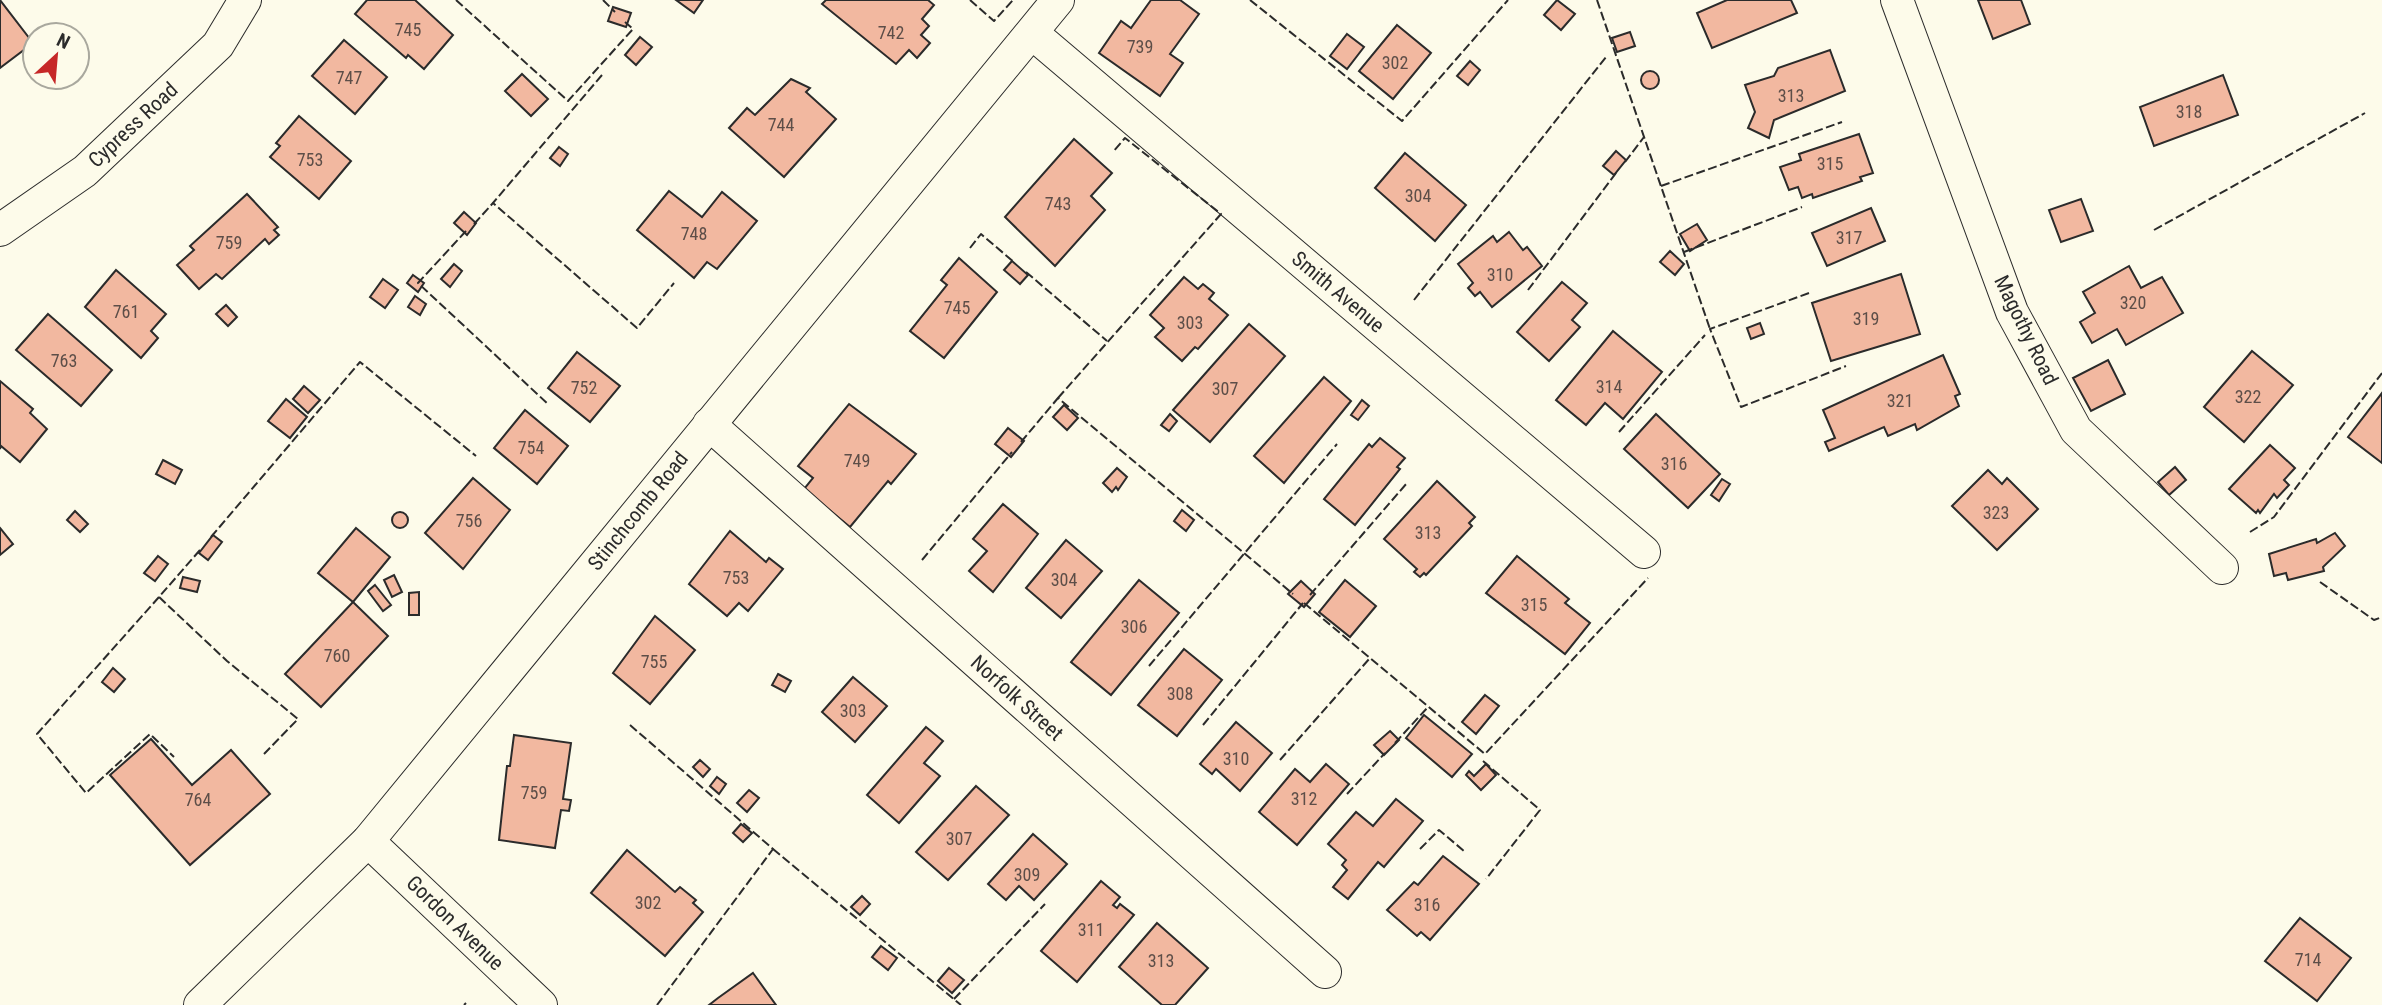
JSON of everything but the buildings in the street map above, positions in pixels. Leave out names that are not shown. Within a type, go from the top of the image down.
[{"type":"street","name":"Cypress Road","points":[[0,230],[94,163],[218,45],[245,0]]},
{"type":"street","name":"Stinchcomb Road","points":[[200,1005],[368,841],[1058,0]]},
{"type":"street","name":"Magothy Road","points":[[1897,0],[2012,312],[2076,430],[2222,568]]},
{"type":"street","name":"Smith Avenue","points":[[1032,33],[1644,552]]},
{"type":"street","name":"Norfolk Street","points":[[709,424],[1325,972]]},
{"type":"street","name":"Gordon Avenue","points":[[368,841],[541,1005]]},
{"type":"fence","points":[[456,0],[568,101],[633,29],[625,22]]},
{"type":"fence","points":[[603,0],[615,12]]},
{"type":"fence","points":[[970,0],[994,21],[1013,0]]},
{"type":"fence","points":[[1250,0],[1402,121],[1508,0]]},
{"type":"fence","points":[[1597,0],[1710,329]]},
{"type":"fence","points":[[1414,300],[1606,57]]},
{"type":"fence","points":[[602,75],[493,203],[637,328],[674,283]]},
{"type":"fence","points":[[2154,230],[2365,113]]},
{"type":"fence","points":[[1661,186],[1842,122]]},
{"type":"fence","points":[[1625,162],[1644,137]]},
{"type":"fence","points":[[1058,398],[1221,214],[1125,138],[1113,152]]},
{"type":"fence","points":[[1528,290],[1616,173]]},
{"type":"fence","points":[[474,224],[493,203]]},
{"type":"fence","points":[[1684,252],[1802,207]]},
{"type":"fence","points":[[466,231],[418,283],[549,405]]},
{"type":"fence","points":[[970,248],[981,234],[1015,263]]},
{"type":"fence","points":[[1026,272],[1107,341]]},
{"type":"fence","points":[[1809,293],[1710,329],[1741,407],[1846,366]]},
{"type":"fence","points":[[1619,432],[1705,335]]},
{"type":"fence","points":[[211,537],[360,362],[476,456]]},
{"type":"fence","points":[[2250,532],[2274,517],[2382,373]]},
{"type":"fence","points":[[1021,442],[1058,398],[1293,594]]},
{"type":"fence","points":[[1149,666],[1337,444]]},
{"type":"fence","points":[[922,560],[1012,452]]},
{"type":"fence","points":[[1310,595],[1407,483]]},
{"type":"fence","points":[[200,550],[159,597],[227,661],[298,719],[264,754]]},
{"type":"fence","points":[[1304,603],[1485,754],[1648,578]]},
{"type":"fence","points":[[2320,582],[2374,620],[2382,617]]},
{"type":"fence","points":[[159,597],[37,734],[86,793],[150,734],[174,757]]},
{"type":"fence","points":[[1203,725],[1303,603]]},
{"type":"fence","points":[[1280,760],[1370,658]]},
{"type":"fence","points":[[1395,743],[1428,707]]},
{"type":"fence","points":[[630,725],[773,849],[657,1005]]},
{"type":"fence","points":[[1347,794],[1385,753]]},
{"type":"fence","points":[[1483,761],[1540,810],[1486,879]]},
{"type":"fence","points":[[1420,849],[1439,830],[1464,851]]},
{"type":"fence","points":[[773,849],[961,1005]]},
{"type":"fence","points":[[954,999],[1045,904]]}]
